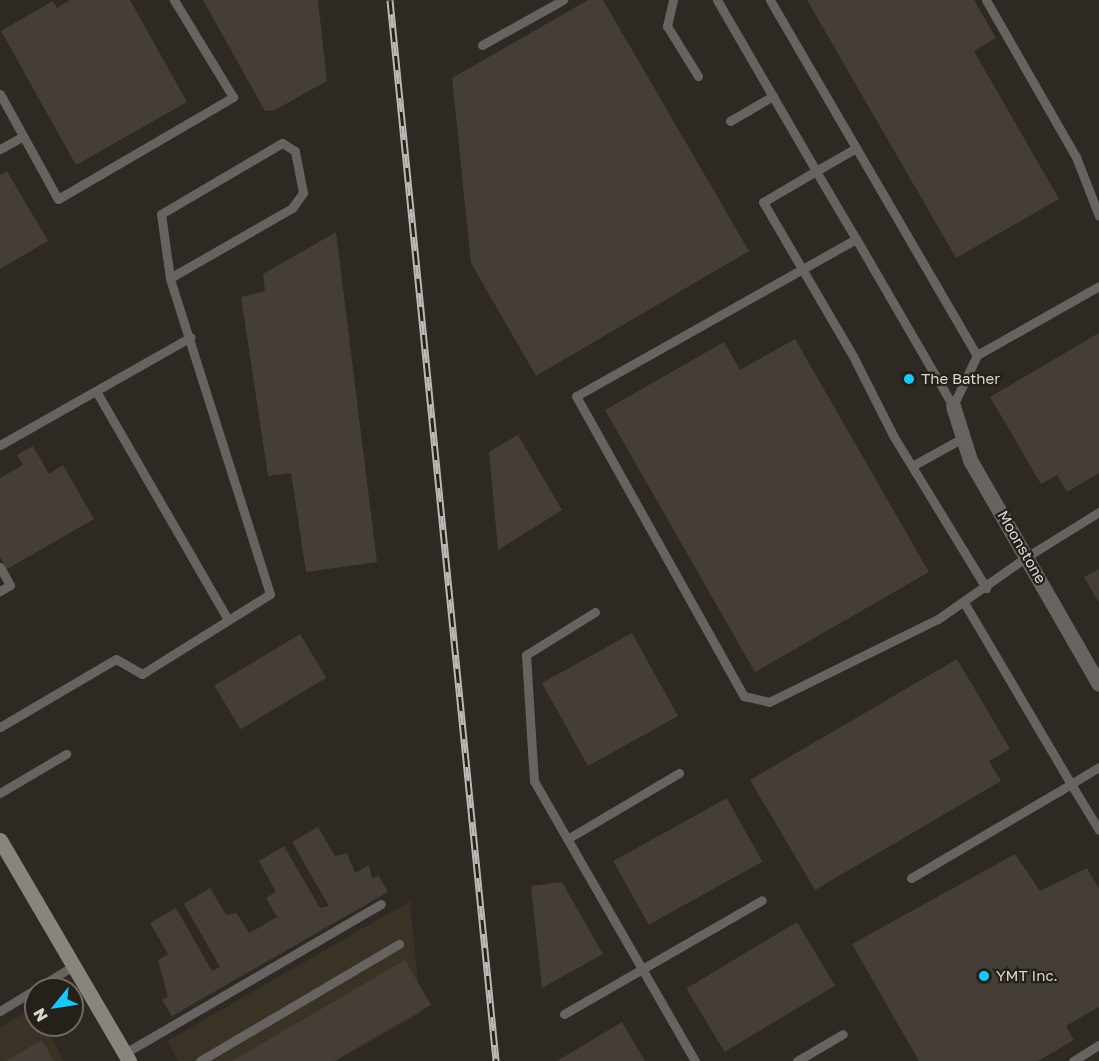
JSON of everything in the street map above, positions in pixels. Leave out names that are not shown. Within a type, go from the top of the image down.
[{"type":"main road","points":[[0,840],[127,1057]]},
{"type":"street","name":"Moonstone","points":[[953,406],[970,460],[1028,555],[1099,684]]},
{"type":"lane","points":[[0,94],[58,199],[232,97],[174,0]]},
{"type":"lane","points":[[482,45],[563,0]]},
{"type":"lane","points":[[673,0],[667,26],[698,76]]},
{"type":"lane","points":[[717,0],[953,406]]},
{"type":"lane","points":[[770,0],[977,355]]},
{"type":"lane","points":[[986,0],[1076,158],[1099,216]]},
{"type":"lane","points":[[730,122],[773,96]]},
{"type":"lane","points":[[0,149],[23,136]]},
{"type":"lane","points":[[0,727],[116,658],[142,674],[270,594],[191,337],[170,278],[161,214],[282,143],[295,151],[303,193],[292,208],[170,278]]},
{"type":"lane","points":[[856,148],[763,202],[912,466],[986,588]]},
{"type":"lane","points":[[856,239],[576,396],[744,696],[769,702],[965,604],[1028,555],[1099,512]]},
{"type":"lane","points":[[953,406],[977,355],[1099,286]]},
{"type":"lane","points":[[0,446],[191,337]]},
{"type":"lane","points":[[96,391],[228,620]]},
{"type":"lane","points":[[912,466],[963,438]]},
{"type":"lane","points":[[0,567],[10,585],[0,591]]},
{"type":"lane","points":[[965,604],[1099,830]]},
{"type":"lane","points":[[596,612],[526,655],[534,781],[569,838],[695,1061]]},
{"type":"lane","points":[[0,793],[66,754]]},
{"type":"lane","points":[[911,878],[1099,767]]},
{"type":"lane","points":[[569,838],[679,773]]},
{"type":"lane","points":[[564,1014],[762,900]]},
{"type":"lane","points":[[127,1057],[381,904]]},
{"type":"lane","points":[[200,1061],[399,944]]},
{"type":"lane","points":[[55,977],[73,966]]},
{"type":"lane","points":[[0,1011],[24,996]]},
{"type":"lane","points":[[797,1061],[843,1034]]},
{"type":"lane","points":[[1073,1061],[1099,1045]]},
{"type":"shaded area","points":[[410,901],[421,1013],[336,1061],[178,1061],[167,1041]]},
{"type":"shaded area","points":[[24,1014],[24,1037],[51,1037],[64,1061],[0,1061],[0,1027]]},
{"type":"building","points":[[70,0],[130,0],[187,102],[76,165],[1,31],[53,1],[57,8]]},
{"type":"building","points":[[203,0],[318,0],[327,81],[275,110],[265,111]]},
{"type":"building","points":[[588,0],[603,0],[749,251],[536,376],[471,263],[452,78]]},
{"type":"building","points":[[807,0],[974,0],[996,38],[974,51],[1059,199],[956,258]]},
{"type":"building","points":[[7,171],[48,241],[0,269],[0,175]]},
{"type":"building","points":[[336,232],[377,562],[306,572],[291,473],[268,476],[241,297],[265,291],[263,274]]},
{"type":"building","points":[[1099,333],[1099,473],[1067,492],[1057,475],[1041,484],[990,397]]},
{"type":"building","points":[[795,339],[929,572],[755,672],[605,410],[724,342],[740,370]]},
{"type":"building","points":[[518,435],[562,510],[498,550],[489,452]]},
{"type":"building","points":[[33,446],[49,474],[63,465],[94,519],[7,569],[0,557],[0,478],[23,465],[17,455]]},
{"type":"building","points":[[1099,569],[1099,603],[1084,577]]},
{"type":"building","points":[[632,633],[678,716],[588,766],[542,683]]},
{"type":"building","points":[[300,634],[326,678],[241,729],[214,686]]},
{"type":"building","points":[[957,659],[1010,749],[989,761],[1001,781],[815,890],[750,780]]},
{"type":"building","points":[[727,798],[762,862],[649,925],[613,861]]},
{"type":"building","points":[[318,827],[335,856],[347,853],[355,873],[369,865],[372,878],[379,876],[388,892],[172,1016],[162,1000],[168,997],[158,960],[168,954],[150,923],[176,908],[212,971],[220,967],[184,904],[210,888],[226,915],[237,913],[249,933],[277,917],[266,898],[276,892],[259,861],[284,846],[320,908],[329,906],[292,842]]},
{"type":"building","name":"YMT Inc.","points":[[1015,854],[1040,891],[1087,868],[1099,889],[1099,1007],[1066,1026],[1074,1040],[1038,1061],[919,1061],[852,944]]},
{"type":"building","points":[[562,882],[603,954],[542,988],[531,886]]},
{"type":"building","points":[[797,922],[835,985],[725,1052],[686,988]]},
{"type":"building","points":[[405,960],[431,1005],[334,1061],[232,1061]]},
{"type":"building","points":[[622,1022],[645,1061],[557,1061]]},
{"type":"building","points":[[42,1040],[54,1061],[6,1061]]},
{"type":"railway","points":[[390,0],[496,1061]]},
{"type":"place","name":"The Bather","points":[[909,379]]},
{"type":"place","name":"YMT Inc.","points":[[984,976]]}]
